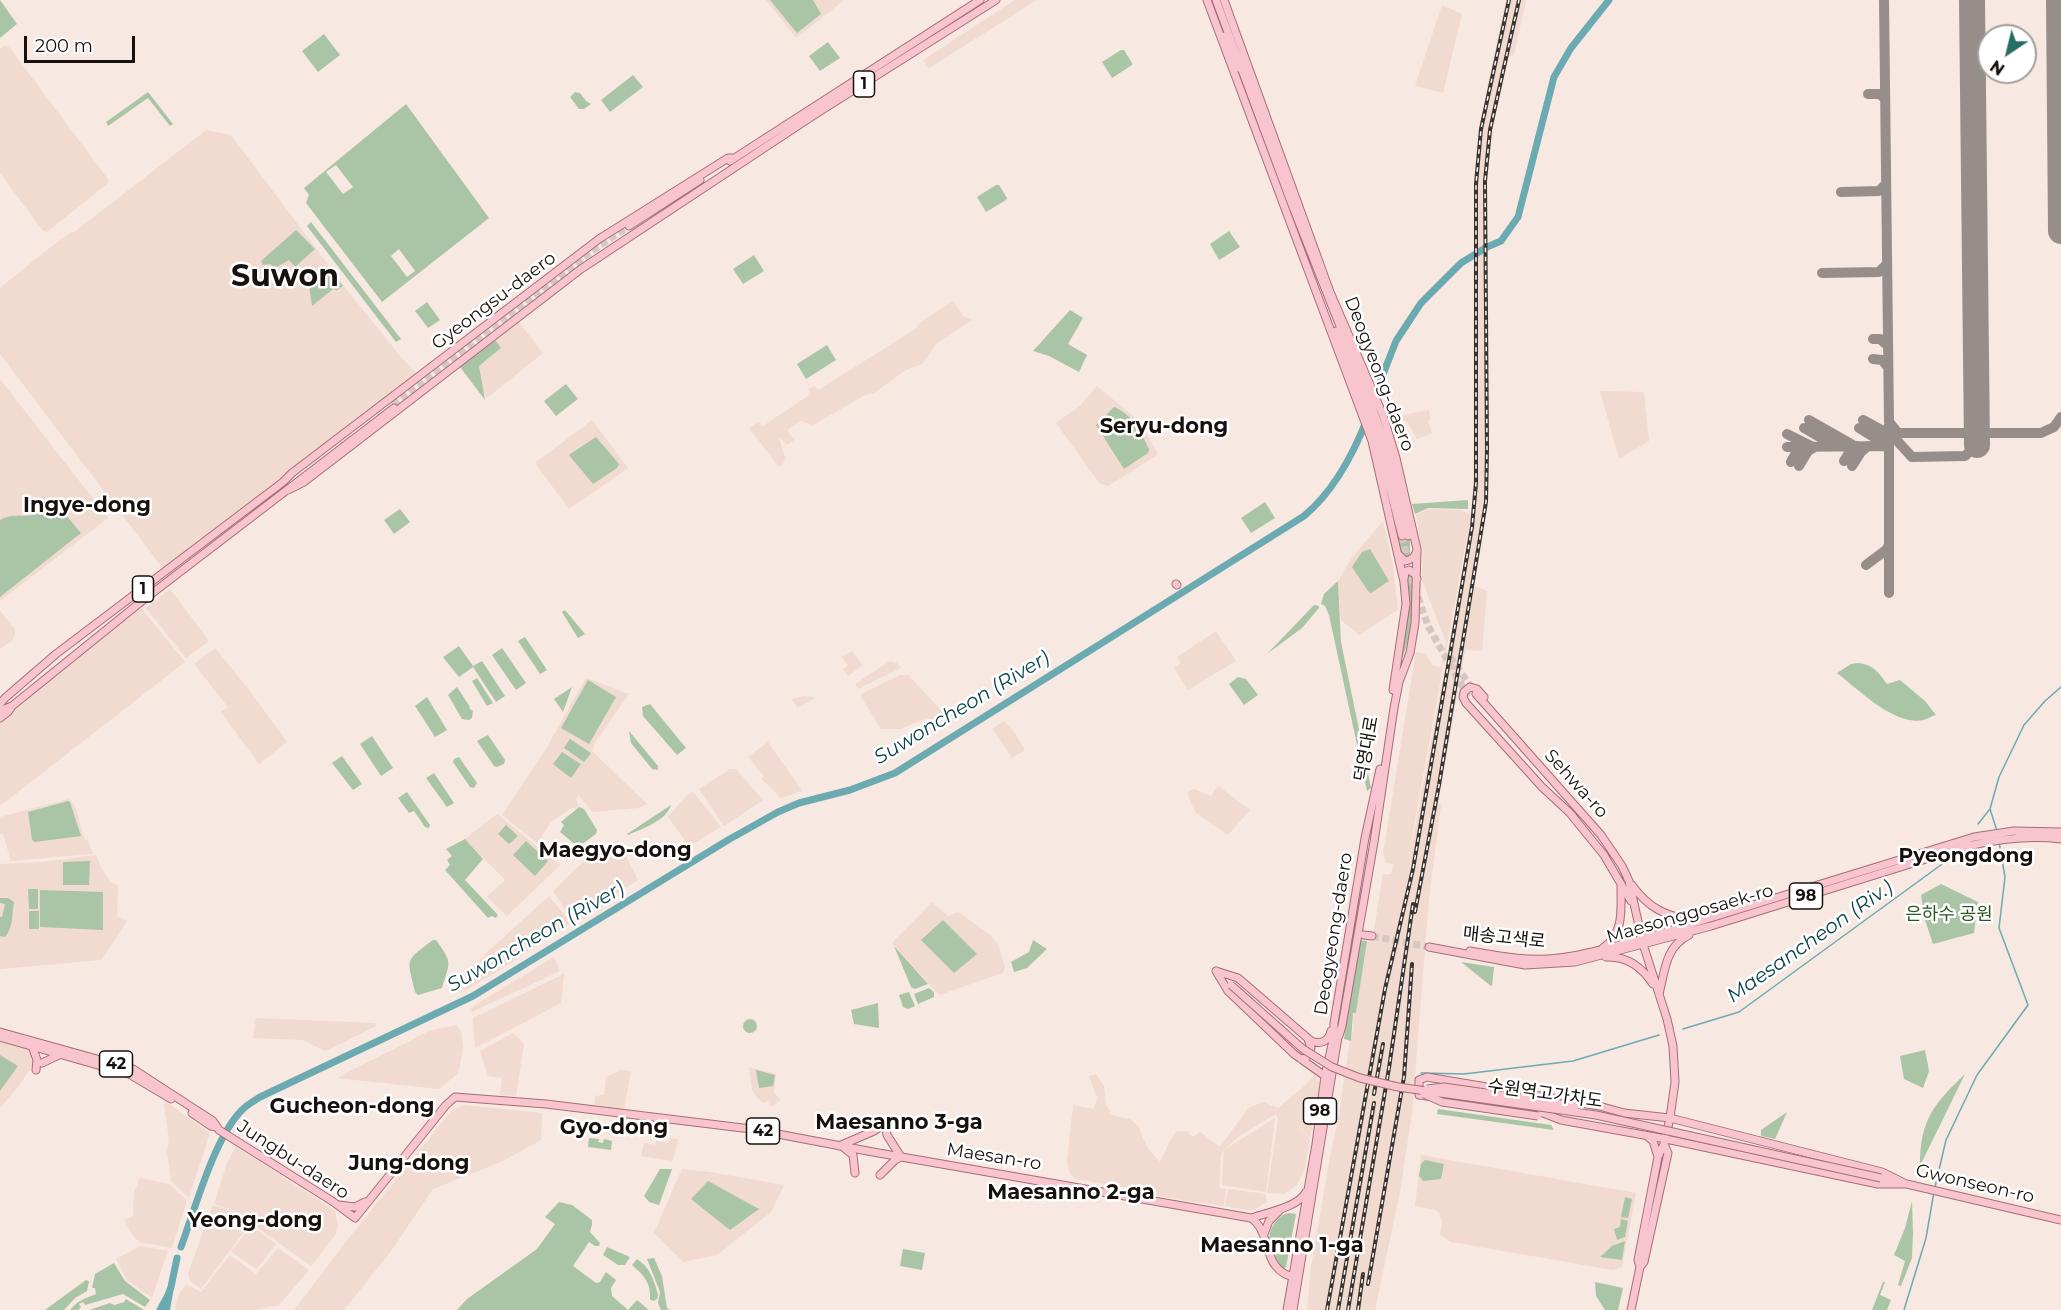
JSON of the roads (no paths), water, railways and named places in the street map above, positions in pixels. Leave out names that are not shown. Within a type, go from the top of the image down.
[{"type":"main road","name":"Gyeongsu-daero","points":[[0,711],[12,706],[142,600],[288,490],[323,468],[572,276],[629,228],[728,158],[732,158],[874,69],[980,0]]},
{"type":"main road","name":"Gyeongsu-daero","points":[[2,700],[56,654],[283,483],[300,467],[599,239],[629,228],[729,168],[734,168],[996,0]]},
{"type":"main road","name":"Deogyeong-daero","points":[[1207,0],[1356,396],[1364,402],[1396,458],[1417,549],[1415,624],[1410,653],[1395,699],[1361,890]]},
{"type":"main road","points":[[1211,0],[1235,55]]},
{"type":"main road","points":[[1216,0],[1247,87],[1247,110]]},
{"type":"main road","name":"Deogyeong-daero","points":[[1224,0],[1330,292],[1371,385],[1378,424]]},
{"type":"main road","name":"Deogyeong-daero","points":[[1247,87],[1289,203],[1343,340],[1364,402],[1404,582]]},
{"type":"main road","points":[[1247,87],[1262,104]]},
{"type":"main road","points":[[1364,402],[1378,424],[1391,464],[1405,536]]},
{"type":"main road","name":"Gyeongsu-daero","points":[[283,483],[394,406],[290,486],[288,490]]},
{"type":"main road","points":[[1395,549],[1405,561],[1415,556],[1417,549]]},
{"type":"main road","points":[[1404,582],[1404,575],[1409,570],[1415,574],[1417,582]]},
{"type":"main road","name":"덕영대로","points":[[1336,1035],[1342,1026],[1365,838],[1380,783],[1406,604],[1404,582]]},
{"type":"main road","points":[[1547,776],[1538,758],[1480,692],[1473,688],[1466,690],[1462,697],[1466,703],[1542,787],[1572,815]]},
{"type":"main road","name":"Sehwa-ro","points":[[1476,694],[1601,835],[1622,866],[1629,881],[1643,941],[1667,1019],[1673,1046],[1675,1082],[1670,1118],[1665,1142],[1658,1157],[1638,1260],[1640,1267]]},
{"type":"main road","name":"Sehwa-ro","points":[[1470,700],[1572,815],[1604,855],[1634,906]]},
{"type":"main road","points":[[0,718],[12,706]]},
{"type":"main road","points":[[2014,835],[2061,831]]},
{"type":"main road","name":"Maesonggosaek-ro","points":[[1429,945],[1525,965],[1557,964],[1593,958],[1643,941],[1704,928],[1984,839],[2014,835],[2061,838]]},
{"type":"main road","name":"매송고색로","points":[[1429,945],[1525,959],[1560,958],[1643,941],[1695,922],[1974,837],[1984,839]]},
{"type":"main road","points":[[1629,881],[1641,897],[1663,914],[1695,922]]},
{"type":"main road","points":[[1601,950],[1610,943],[1618,928],[1621,918],[1621,885]]},
{"type":"main road","name":"Deogyeong-daero","points":[[1287,1310],[1295,1278],[1356,919]]},
{"type":"main road","name":"Deogyeong-daero","points":[[1307,1207],[1325,1076],[1336,1035],[1334,1023],[1356,919]]},
{"type":"main road","points":[[1659,994],[1668,955],[1682,939],[1704,928]]},
{"type":"main road","points":[[1593,958],[1611,957],[1631,962],[1645,972],[1659,994]]},
{"type":"main road","points":[[1216,971],[1238,978],[1314,1043],[1324,1042],[1330,1035],[1334,1023]]},
{"type":"main road","points":[[1216,971],[1228,991],[1301,1059],[1325,1076]]},
{"type":"main road","name":"수원역고가차도","points":[[1216,971],[1286,1035],[1320,1060],[1360,1078],[1419,1090],[1596,1115],[1881,1178]]},
{"type":"main road","name":"Jungbu-daero","points":[[0,1032],[133,1069],[213,1121],[217,1128]]},
{"type":"main road","name":"Jungbu-daero","points":[[0,1037],[133,1076],[355,1218],[374,1195]]},
{"type":"main road","points":[[1301,1059],[1306,1058],[1311,1048],[1308,1039]]},
{"type":"main road","points":[[32,1046],[36,1054],[36,1070]]},
{"type":"main road","points":[[42,1063],[61,1054]]},
{"type":"main road","points":[[1561,1120],[1538,1111],[1419,1095],[1419,1080],[1427,1077],[1599,1106],[1624,1113]]},
{"type":"main road","points":[[1419,1090],[1444,1087],[1670,1118],[1882,1172],[1906,1184]]},
{"type":"main road","points":[[1419,1090],[1442,1102],[1646,1135],[1665,1142],[1682,1142],[1878,1184],[1906,1184]]},
{"type":"main road","name":"Maesan-ro","points":[[374,1195],[446,1105],[455,1097],[546,1104],[751,1129],[1251,1218]]},
{"type":"main road","points":[[839,1146],[874,1131],[885,1123],[887,1135],[902,1157],[880,1175]]},
{"type":"main road","points":[[1646,1135],[1653,1142],[1658,1157]]},
{"type":"main road","points":[[1665,1142],[1668,1153]]},
{"type":"main road","points":[[1668,1153],[1682,1142]]},
{"type":"main road","points":[[839,1146],[853,1155],[855,1173]]},
{"type":"main road","name":"Sehwa-ro","points":[[1631,1310],[1668,1153]]},
{"type":"main road","name":"Gwonseon-ro","points":[[1881,1178],[2061,1220]]},
{"type":"main road","points":[[1264,1240],[1265,1227],[1269,1221],[1284,1207],[1303,1197],[1309,1187]]},
{"type":"main road","points":[[337,1205],[350,1208],[358,1206],[374,1195]]},
{"type":"main road","name":"42","points":[[1251,1218],[1293,1205],[1307,1207]]},
{"type":"main road","points":[[1251,1218],[1259,1225],[1273,1261],[1279,1269],[1295,1278]]},
{"type":"main road","name":"Deogyeong-daero","points":[[1293,1310],[1295,1278]]},
{"type":"water","points":[[169,1286],[174,1287],[170,1310],[156,1310]]},
{"type":"waterway","name":"Suwoncheon (River)","points":[[1373,400],[1396,341],[1421,303],[1461,263],[1501,241],[1518,217],[1554,77],[1571,48],[1609,0]]},
{"type":"waterway","name":"Suwoncheon (River)","points":[[181,1247],[222,1139],[231,1123],[248,1105],[260,1097],[473,996],[728,840],[778,812],[799,803],[850,790],[895,773],[1304,516],[1325,495],[1342,472],[1367,419]]},
{"type":"waterway","points":[[1997,831],[1990,809],[1999,777],[2024,725],[2061,687]]},
{"type":"waterway","points":[[1978,824],[1990,809]]},
{"type":"waterway","points":[[1935,1187],[1946,1140],[1977,1075],[2028,1005],[1999,928],[2005,877],[1999,842]]},
{"type":"waterway","name":"Maesancheon (Riv.)","points":[[1683,1029],[1739,1012],[1945,862]]},
{"type":"waterway","name":"Maesancheon (Riv.)","points":[[1421,1073],[1464,1074],[1573,1061],[1659,1035]]},
{"type":"waterway","points":[[1904,1310],[1926,1238],[1934,1192]]},
{"type":"waterway","name":"Suwoncheon (River)","points":[[163,1310],[177,1258]]},
{"type":"tunnel","points":[[393,405],[595,249],[629,226]]},
{"type":"tunnel","points":[[1402,536],[1413,583],[1428,626],[1470,700]]},
{"type":"tunnel","points":[[1450,657],[1473,690]]},
{"type":"tunnel","points":[[1357,920],[1362,890]]},
{"type":"tunnel","points":[[1372,936],[1429,947]]},
{"type":"railway","points":[[1327,1310],[1385,989],[1413,869],[1472,527],[1476,483],[1476,184],[1481,129],[1509,0]]},
{"type":"railway","points":[[1415,912],[1439,785],[1486,502],[1485,181],[1490,130],[1519,0]]},
{"type":"railway","points":[[1348,1310],[1389,1068],[1413,904]]},
{"type":"railway","points":[[1368,1284],[1404,1077],[1412,964]]},
{"type":"railway","points":[[1374,1094],[1383,1044]]},
{"type":"railway","points":[[1338,1310],[1374,1103]]},
{"type":"railway","points":[[1358,1310],[1363,1274]]},
{"type":"district","name":"Suwon","points":[[285,277]]},
{"type":"district","name":"Seryu-dong","points":[[1164,427]]},
{"type":"district","name":"Ingye-dong","points":[[87,506]]},
{"type":"district","name":"Maegyo-dong","points":[[615,851]]},
{"type":"district","name":"Pyeongdong","points":[[1966,856]]},
{"type":"district","name":"Gucheon-dong","points":[[352,1107]]},
{"type":"district","name":"Maesanno 3-ga","points":[[899,1123]]},
{"type":"district","name":"Gyo-dong","points":[[614,1128]]},
{"type":"district","name":"Jung-dong","points":[[409,1164]]},
{"type":"district","name":"Maesanno 2-ga","points":[[1071,1193]]},
{"type":"district","name":"Yeong-dong","points":[[255,1221]]},
{"type":"district","name":"Maesanno 1-ga","points":[[1282,1246]]},
{"type":"park label","name":"은하수 공원","points":[[1949,915]]}]
